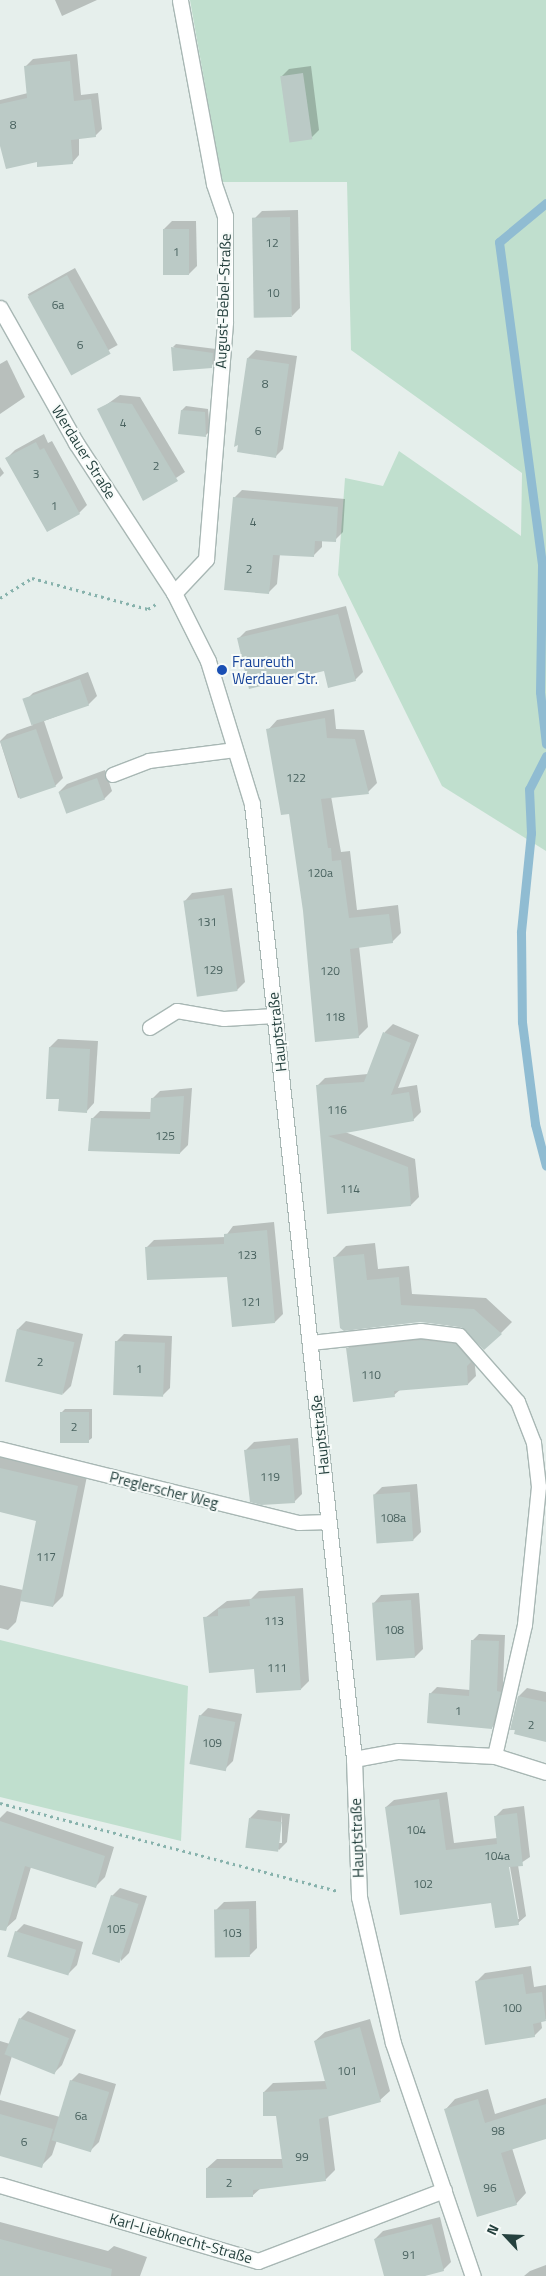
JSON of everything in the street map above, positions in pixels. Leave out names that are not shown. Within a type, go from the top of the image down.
[{"type":"main road","name":"August-Bebel-Straße","points":[[174,593],[206,559],[225,312],[226,216],[214,184],[180,0]]},
{"type":"main road","name":"Werdauer Straße","points":[[0,308],[76,442],[174,593]]},
{"type":"main road","name":"Hauptstraße","points":[[174,593],[208,662],[252,804],[354,1759],[359,1897],[394,2044],[473,2276]]},
{"type":"main road","points":[[354,1759],[398,1751],[495,1756],[546,1772]]},
{"type":"main road","name":"Karl-Liebknecht-Straße","points":[[0,2184],[258,2261],[444,2190]]},
{"type":"lane","points":[[113,775],[149,761],[235,750]]},
{"type":"lane","points":[[150,1028],[177,1011],[224,1019],[275,1016]]},
{"type":"lane","points":[[311,1343],[421,1331],[460,1336],[518,1402],[534,1443],[539,1487],[526,1625],[495,1756]]},
{"type":"lane","name":"Preglerscher Weg","points":[[0,1449],[299,1523],[329,1522]]},
{"type":"path","points":[[0,598],[32,578],[148,609],[174,593]]},
{"type":"path","points":[[0,1803],[359,1897]]},
{"type":"green space","points":[[190,0],[546,0],[546,851],[442,786],[338,575],[345,478],[383,486],[399,451],[521,536],[522,473],[351,350],[347,182],[222,182]]},
{"type":"green space","points":[[0,1640],[188,1686],[181,1841],[0,1797]]},
{"type":"building","points":[[70,61],[74,101],[91,99],[96,137],[71,140],[73,164],[37,167],[37,162],[6,169],[0,146],[0,104],[27,98],[24,66]]},
{"type":"building","points":[[303,73],[312,139],[290,143],[280,76]]},
{"type":"building","points":[[290,217],[292,317],[254,318],[252,218]]},
{"type":"building","points":[[163,229],[189,229],[189,275],[163,275]]},
{"type":"building","points":[[67,275],[111,354],[71,376],[28,297]]},
{"type":"building","points":[[171,347],[213,353],[212,368],[173,371]]},
{"type":"building","points":[[247,358],[289,364],[276,458],[237,452],[238,445],[234,447]]},
{"type":"building","points":[[111,402],[132,404],[178,481],[143,501],[97,409]]},
{"type":"building","points":[[181,410],[205,412],[206,437],[178,434]]},
{"type":"building","points":[[36,442],[40,450],[44,448],[80,514],[47,532],[5,458]]},
{"type":"building","points":[[233,497],[338,507],[336,542],[315,541],[314,557],[273,555],[269,594],[224,590]]},
{"type":"building","points":[[338,614],[356,681],[328,688],[324,671],[249,689],[237,638]]},
{"type":"building","points":[[80,679],[89,705],[31,725],[22,699]]},
{"type":"building","points":[[325,718],[327,738],[355,739],[369,794],[321,799],[328,848],[331,848],[332,861],[341,860],[349,918],[389,914],[393,943],[350,949],[359,1038],[315,1042],[303,911],[289,814],[281,815],[266,729]]},
{"type":"building","points":[[36,729],[56,787],[20,799],[0,741]]},
{"type":"building","points":[[97,778],[105,800],[66,814],[58,792]]},
{"type":"building","points":[[224,895],[237,991],[197,997],[183,901]]},
{"type":"building","points":[[383,1032],[411,1043],[391,1095],[409,1092],[414,1121],[328,1136],[408,1167],[411,1206],[327,1214],[316,1085],[364,1082]]},
{"type":"building","points":[[49,1047],[90,1049],[87,1113],[58,1111],[59,1099],[46,1099]]},
{"type":"building","points":[[184,1096],[180,1154],[88,1151],[91,1118],[150,1119],[151,1098]]},
{"type":"building","points":[[267,1230],[275,1323],[232,1327],[227,1277],[147,1280],[145,1247],[224,1244],[224,1234]]},
{"type":"building","points":[[364,1254],[367,1280],[399,1277],[401,1305],[474,1309],[502,1334],[484,1350],[461,1327],[420,1322],[344,1331],[340,1328],[333,1257]]},
{"type":"building","points":[[17,1329],[74,1342],[62,1395],[5,1382]]},
{"type":"building","points":[[421,1340],[456,1344],[471,1362],[467,1366],[468,1385],[394,1391],[395,1397],[353,1402],[346,1348]]},
{"type":"building","points":[[115,1341],[165,1343],[163,1397],[113,1395]]},
{"type":"building","points":[[60,1412],[89,1412],[89,1443],[60,1443]]},
{"type":"building","points":[[290,1445],[295,1503],[261,1505],[250,1502],[244,1450]]},
{"type":"building","points":[[0,1468],[78,1486],[53,1607],[20,1601],[36,1521],[0,1512]]},
{"type":"building","points":[[410,1492],[413,1541],[377,1543],[373,1495]]},
{"type":"building","points":[[295,1596],[301,1690],[256,1693],[254,1669],[209,1673],[203,1617],[218,1616],[218,1609],[250,1606],[249,1599]]},
{"type":"building","points":[[411,1600],[415,1658],[376,1661],[372,1603]]},
{"type":"building","points":[[471,1640],[499,1641],[497,1691],[501,1692],[492,1729],[427,1723],[429,1693],[469,1696]]},
{"type":"building","points":[[518,1696],[546,1702],[546,1742],[514,1734],[515,1730],[510,1730]]},
{"type":"building","points":[[199,1715],[235,1722],[226,1771],[189,1764]]},
{"type":"building","points":[[439,1799],[446,1850],[497,1844],[494,1816],[517,1813],[523,1866],[509,1867],[519,1925],[495,1928],[491,1903],[400,1915],[385,1807]]},
{"type":"building","points":[[249,1818],[282,1822],[278,1852],[245,1848]]},
{"type":"building","points":[[0,1821],[105,1856],[96,1888],[25,1866],[6,1931],[0,1930]]},
{"type":"building","points":[[111,1895],[139,1904],[119,1963],[92,1954]]},
{"type":"building","points":[[249,1909],[250,1957],[215,1958],[214,1910]]},
{"type":"building","points":[[15,1931],[76,1950],[68,1976],[7,1957]]},
{"type":"building","points":[[523,1974],[526,1994],[542,1992],[546,2021],[533,2024],[535,2037],[485,2045],[475,1981]]},
{"type":"building","points":[[19,2018],[69,2038],[54,2074],[4,2054]]},
{"type":"building","points":[[360,2027],[381,2102],[319,2119],[326,2181],[253,2190],[253,2197],[206,2198],[206,2168],[283,2168],[276,2116],[263,2116],[263,2092],[327,2089],[314,2041]]},
{"type":"building","points":[[70,2080],[109,2092],[91,2152],[52,2140]]},
{"type":"building","points":[[478,2099],[485,2123],[546,2104],[546,2139],[501,2153],[517,2205],[477,2217],[444,2109]]},
{"type":"building","points":[[0,2114],[53,2129],[42,2168],[0,2156]]},
{"type":"building","points":[[432,2224],[444,2271],[425,2276],[384,2276],[374,2239]]},
{"type":"building","points":[[0,2239],[112,2269],[111,2276],[0,2276]]},
{"type":"waterway","points":[[546,203],[499,242],[542,565],[540,692],[546,744]]},
{"type":"waterway","points":[[546,756],[529,789],[531,833],[521,932],[522,1022],[535,1124],[546,1166]]},
{"type":"place","name":"Fraureuth Werdauer Str.","points":[[222,670]]}]
